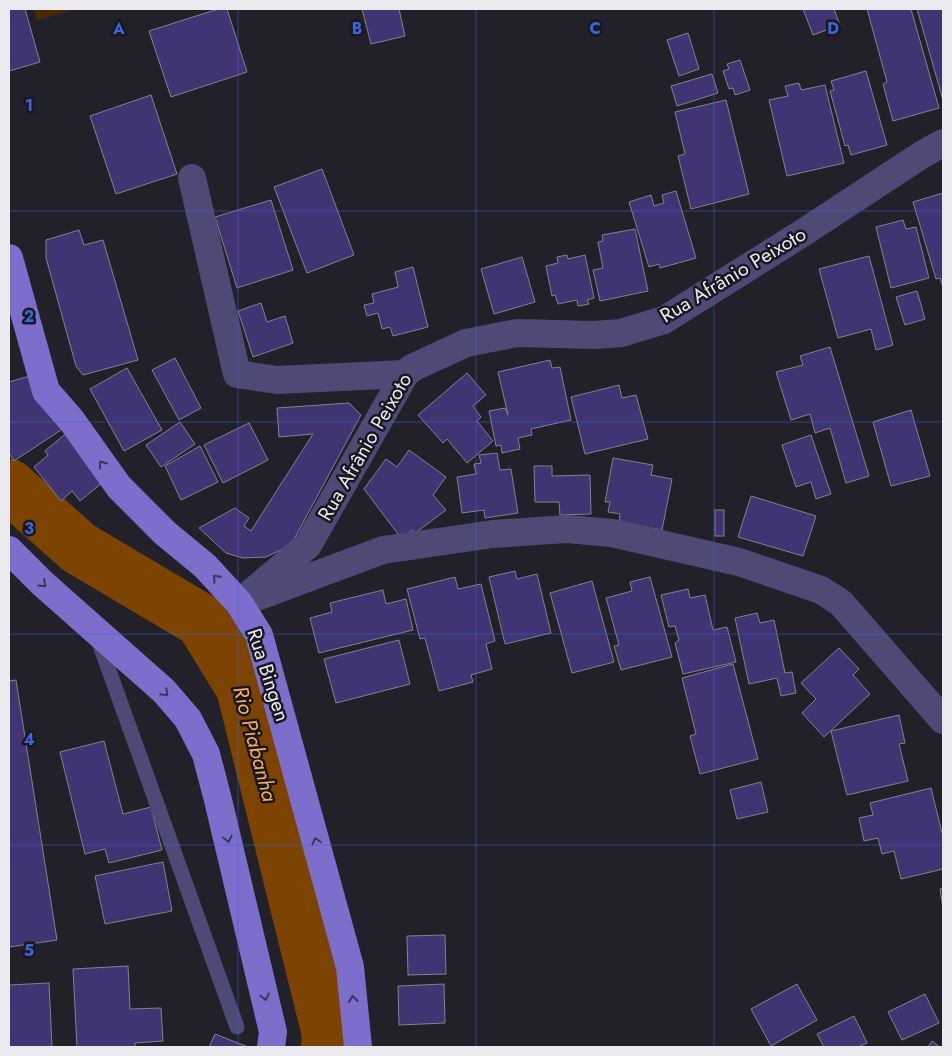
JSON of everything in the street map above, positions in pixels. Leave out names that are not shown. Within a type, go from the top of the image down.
[{"type":"main road","name":"Rua Bingen","points":[[9,258],[46,391],[72,421],[119,487],[164,533],[205,566],[239,603],[259,635],[350,967],[358,1047]]},
{"type":"main road","points":[[9,550],[94,631],[164,692],[188,719],[206,754],[218,800],[273,1032],[271,1047]]},
{"type":"street","name":"Rua Afrânio Peixoto","points":[[239,603],[308,545],[405,374],[412,368],[466,342],[517,333],[595,335],[621,333],[664,320],[943,142]]},
{"type":"street","points":[[192,178],[237,374],[277,380],[405,374]]},
{"type":"street","points":[[239,603],[384,550],[503,533],[568,529],[612,533],[739,562],[831,595],[841,603],[943,720]]},
{"type":"lane","points":[[94,631],[237,1027]]},
{"type":"shaded area","points":[[34,9],[77,9],[37,20]]},
{"type":"building","points":[[9,9],[25,9],[40,62],[9,71]]},
{"type":"building","points":[[218,9],[227,9],[247,72],[171,97],[149,31]]},
{"type":"building","points":[[362,9],[399,9],[405,36],[371,44]]},
{"type":"building","points":[[803,9],[834,9],[840,25],[813,35]]},
{"type":"building","points":[[867,9],[911,9],[939,108],[893,121],[883,84],[887,82]]},
{"type":"building","points":[[917,9],[943,9],[943,100]]},
{"type":"building","points":[[688,33],[699,69],[679,76],[667,40]]},
{"type":"building","points":[[740,60],[750,90],[735,95],[733,88],[729,89],[723,71],[729,69],[727,64]]},
{"type":"building","points":[[866,71],[887,145],[851,155],[848,145],[845,146],[830,91],[834,90],[831,81]]},
{"type":"building","points":[[712,74],[718,93],[677,106],[671,86]]},
{"type":"building","points":[[799,83],[801,90],[825,85],[844,163],[787,176],[769,100],[788,96],[785,86]]},
{"type":"building","points":[[151,95],[177,174],[116,194],[90,116]]},
{"type":"building","points":[[726,100],[749,194],[691,209],[678,156],[685,154],[675,112]]},
{"type":"building","points":[[322,169],[354,255],[307,273],[274,187]]},
{"type":"building","points":[[676,191],[696,258],[660,268],[659,264],[649,267],[629,202],[651,195],[654,206],[664,203],[662,195]]},
{"type":"building","points":[[943,193],[943,287],[940,278],[936,279],[913,202]]},
{"type":"building","points":[[271,200],[293,270],[237,288],[215,217]]},
{"type":"building","points":[[903,220],[906,229],[916,227],[929,278],[891,288],[876,227]]},
{"type":"building","points":[[635,229],[648,291],[600,301],[593,270],[603,268],[598,242],[603,241],[602,235]]},
{"type":"building","points":[[79,230],[84,245],[103,240],[138,360],[83,375],[76,366],[46,258],[46,240]]},
{"type":"building","points":[[567,255],[568,259],[585,255],[594,298],[587,300],[589,304],[578,306],[577,300],[558,304],[555,295],[552,296],[546,266],[558,263],[557,257]]},
{"type":"building","points":[[869,256],[893,345],[876,350],[871,329],[838,338],[819,269]]},
{"type":"building","points":[[522,257],[535,302],[494,314],[481,269]]},
{"type":"building","points":[[413,267],[428,327],[393,336],[390,327],[382,329],[378,313],[367,316],[364,305],[374,303],[372,294],[398,287],[395,272]]},
{"type":"building","points":[[917,291],[925,319],[905,325],[896,297]]},
{"type":"building","points":[[261,303],[267,322],[285,316],[293,343],[253,357],[238,311]]},
{"type":"building","points":[[830,347],[869,476],[846,483],[830,428],[815,433],[810,414],[791,420],[776,372],[803,365],[800,356]]},
{"type":"building","points":[[175,358],[201,408],[179,420],[152,370]]},
{"type":"building","points":[[550,360],[552,368],[560,367],[571,420],[531,429],[532,435],[518,438],[520,449],[502,453],[501,445],[496,446],[489,411],[505,408],[508,415],[498,372]]},
{"type":"building","points":[[127,368],[162,430],[124,451],[90,389]]},
{"type":"building","points":[[467,373],[486,395],[473,406],[481,417],[477,421],[493,441],[467,463],[447,439],[443,443],[418,415]]},
{"type":"building","points":[[30,376],[64,428],[14,461],[9,453],[9,382]]},
{"type":"building","points":[[619,385],[622,398],[636,395],[648,439],[585,454],[571,397]]},
{"type":"building","points":[[349,403],[361,415],[291,545],[266,557],[243,558],[226,553],[199,528],[235,508],[249,518],[244,526],[251,531],[313,434],[279,437],[277,408]]},
{"type":"building","points":[[911,410],[930,476],[891,486],[873,422]]},
{"type":"building","points":[[180,422],[195,444],[161,467],[146,445]]},
{"type":"building","points":[[249,423],[268,460],[223,483],[204,445]]},
{"type":"building","points":[[70,430],[108,478],[80,501],[72,491],[61,501],[34,467],[48,455],[45,451]]},
{"type":"building","points":[[811,435],[831,494],[816,499],[811,482],[796,487],[782,445]]},
{"type":"building","points":[[200,446],[218,482],[181,500],[165,466]]},
{"type":"building","points":[[409,450],[446,477],[433,495],[446,510],[414,534],[412,530],[401,538],[364,489],[386,459],[397,467]]},
{"type":"building","points":[[497,453],[500,470],[511,469],[518,513],[485,518],[484,510],[462,513],[457,477],[476,474],[474,464],[481,463],[479,455]]},
{"type":"building","points":[[613,458],[653,465],[651,475],[672,479],[662,530],[619,522],[620,514],[608,512],[610,502],[605,502]]},
{"type":"building","points":[[534,466],[552,466],[552,476],[590,475],[591,514],[560,515],[559,502],[535,502]]},
{"type":"building","points":[[751,496],[816,516],[803,556],[738,537]]},
{"type":"building","points":[[715,510],[724,510],[724,536],[715,536]]},
{"type":"building","points":[[515,571],[517,579],[537,574],[551,633],[505,644],[489,577]]},
{"type":"building","points":[[455,577],[458,589],[481,584],[495,641],[486,644],[492,669],[471,675],[473,682],[439,691],[425,638],[420,639],[407,589]]},
{"type":"building","points":[[650,577],[672,657],[621,670],[614,646],[619,645],[606,598],[632,591],[630,582]]},
{"type":"building","points":[[592,581],[614,662],[572,673],[550,593]]},
{"type":"building","points":[[688,589],[690,598],[705,595],[713,630],[727,627],[736,662],[683,674],[675,643],[679,640],[675,626],[669,627],[661,595]]},
{"type":"building","points":[[383,590],[386,604],[406,599],[413,630],[319,653],[310,618],[332,612],[330,603]]},
{"type":"building","points":[[757,613],[760,623],[774,620],[785,673],[792,672],[796,693],[781,696],[777,678],[749,684],[735,618]]},
{"type":"building","points":[[399,640],[410,684],[336,703],[324,659]]},
{"type":"building","points":[[839,648],[859,669],[853,675],[870,694],[824,737],[802,713],[816,699],[801,683]]},
{"type":"building","points":[[733,664],[758,759],[700,774],[690,736],[696,734],[682,678]]},
{"type":"building","points":[[16,680],[57,940],[9,947],[9,681]]},
{"type":"building","points":[[899,715],[905,743],[899,744],[908,781],[847,795],[831,731]]},
{"type":"building","points":[[104,741],[123,814],[151,807],[162,850],[109,863],[105,849],[85,854],[60,752]]},
{"type":"building","points":[[761,782],[768,812],[737,819],[730,790]]},
{"type":"building","points":[[931,788],[943,832],[943,869],[901,879],[894,851],[882,854],[878,838],[864,841],[859,818],[873,815],[870,803]]},
{"type":"building","points":[[163,862],[172,911],[105,924],[95,876]]},
{"type":"building","points":[[943,888],[943,908],[940,889]]},
{"type":"building","points":[[445,935],[446,974],[408,975],[407,936]]},
{"type":"building","points":[[128,966],[130,1009],[161,1008],[163,1041],[135,1043],[135,1047],[77,1047],[73,969]]},
{"type":"building","points":[[49,983],[52,1047],[9,1047],[9,985]]},
{"type":"building","points":[[444,984],[445,1023],[399,1025],[398,986]]},
{"type":"building","points":[[797,984],[817,1020],[771,1046],[751,1009]]},
{"type":"building","points":[[925,994],[939,1023],[902,1040],[888,1012]]},
{"type":"building","points":[[854,1016],[867,1043],[858,1047],[824,1047],[817,1034]]},
{"type":"building","points":[[215,1034],[248,1047],[209,1047]]},
{"type":"building","points":[[932,1041],[940,1047],[928,1047]]},
{"type":"waterway","name":"Rio Piabanha","points":[[9,486],[79,548],[202,621],[243,688],[329,1034],[328,1047]]}]
